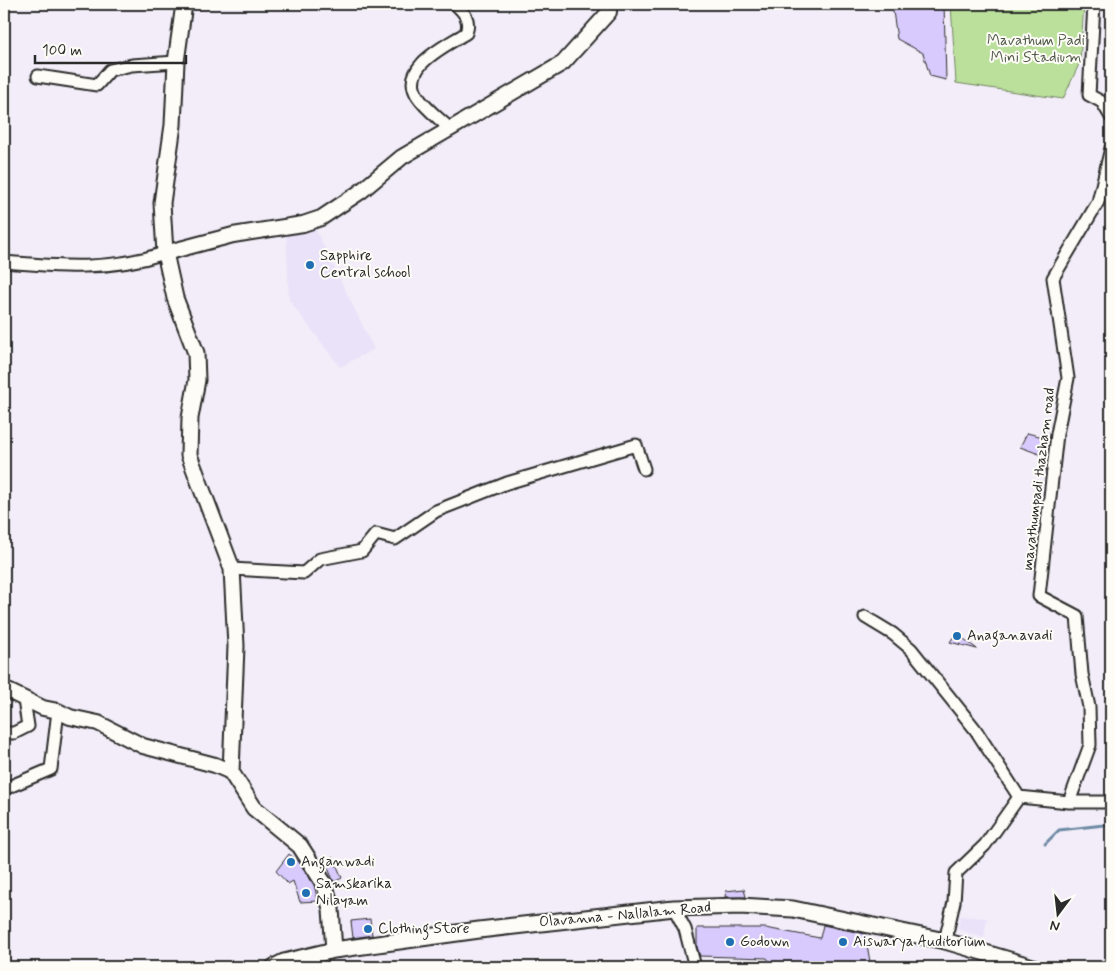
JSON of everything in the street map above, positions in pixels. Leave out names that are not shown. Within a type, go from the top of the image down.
[{"type":"main road","points":[[184,4],[176,62],[173,125],[162,203],[165,253],[175,298],[196,353],[197,380],[190,418],[189,455],[232,569],[236,646],[231,772],[254,808],[300,846],[325,886],[331,909],[334,950]]},
{"type":"main road","name":"Olavanna - Nallalam Road","points":[[274,967],[284,962],[334,950],[479,930],[674,908],[740,906],[793,909],[945,940],[1032,967]]},
{"type":"street","points":[[449,128],[418,98],[414,86],[414,76],[425,59],[466,33],[468,23],[465,14],[455,4]]},
{"type":"street","points":[[4,262],[99,267],[138,262],[234,235],[304,224],[321,218],[360,192],[402,157],[563,63],[609,12],[609,4]]},
{"type":"street","points":[[1094,4],[1088,95],[1102,102],[1111,117]]},
{"type":"street","points":[[38,76],[97,85],[110,70],[132,65],[176,62]]},
{"type":"street","name":"mavathumpadi thazham road","points":[[1069,802],[1090,745],[1089,707],[1082,674],[1077,616],[1040,596],[1058,434],[1068,378],[1053,278],[1098,202],[1111,148]]},
{"type":"street","points":[[232,569],[304,574],[320,559],[362,551],[376,534],[395,539],[436,511],[507,483],[636,445],[644,469]]},
{"type":"street","points":[[865,617],[893,634],[911,649],[975,729],[1018,797]]},
{"type":"street","points":[[4,689],[42,708],[98,723],[143,746],[215,765],[231,772]]},
{"type":"street","points":[[4,733],[14,733],[28,726],[24,700]]},
{"type":"street","points":[[4,789],[51,769],[58,711]]},
{"type":"street","points":[[1018,797],[1069,802],[1111,802]]},
{"type":"street","points":[[945,940],[954,902],[956,873],[985,845],[1018,797]]},
{"type":"street","points":[[674,908],[685,929],[695,967]]},
{"type":"shaded area","name":"Sapphire Central school","points":[[314,226],[374,349],[340,367],[289,300],[286,230]]},
{"type":"shaded area","points":[[960,916],[987,918],[984,938],[958,929]]},
{"type":"green space","name":"Mavathum Padi Mini Stadium","points":[[951,4],[1084,4],[1080,62],[1063,99],[956,83]]},
{"type":"building","points":[[892,4],[944,4],[946,80],[930,76],[923,53],[897,39]]},
{"type":"building","points":[[1027,433],[1043,437],[1042,455],[1020,447]]},
{"type":"building","name":"Anaganavadi","points":[[956,633],[977,649],[950,642]]},
{"type":"building","points":[[289,854],[299,862],[314,885],[318,901],[300,902],[293,881],[288,884],[276,871]]},
{"type":"building","points":[[333,857],[342,878],[334,882],[325,861]]},
{"type":"building","points":[[744,889],[746,897],[725,897],[726,891]]},
{"type":"building","points":[[370,919],[372,935],[353,938],[351,921]]},
{"type":"building","points":[[823,925],[865,934],[871,967],[773,967],[767,958],[700,956],[697,947],[697,928],[765,928],[820,938]]},
{"type":"waterway","points":[[1045,844],[1059,830],[1104,825],[1111,827]]},
{"type":"place","name":"Sapphire Central school","points":[[310,265]]},
{"type":"place","name":"Anaganavadi","points":[[957,636]]},
{"type":"place","name":"Anganwadi","points":[[291,862]]},
{"type":"place","name":"Samskarika Nilayam","points":[[306,893]]},
{"type":"place","name":"Clothing Store","points":[[368,929]]},
{"type":"place","name":"Godown","points":[[730,942]]},
{"type":"place","name":"Aiswarya Auditorium","points":[[843,942]]}]
